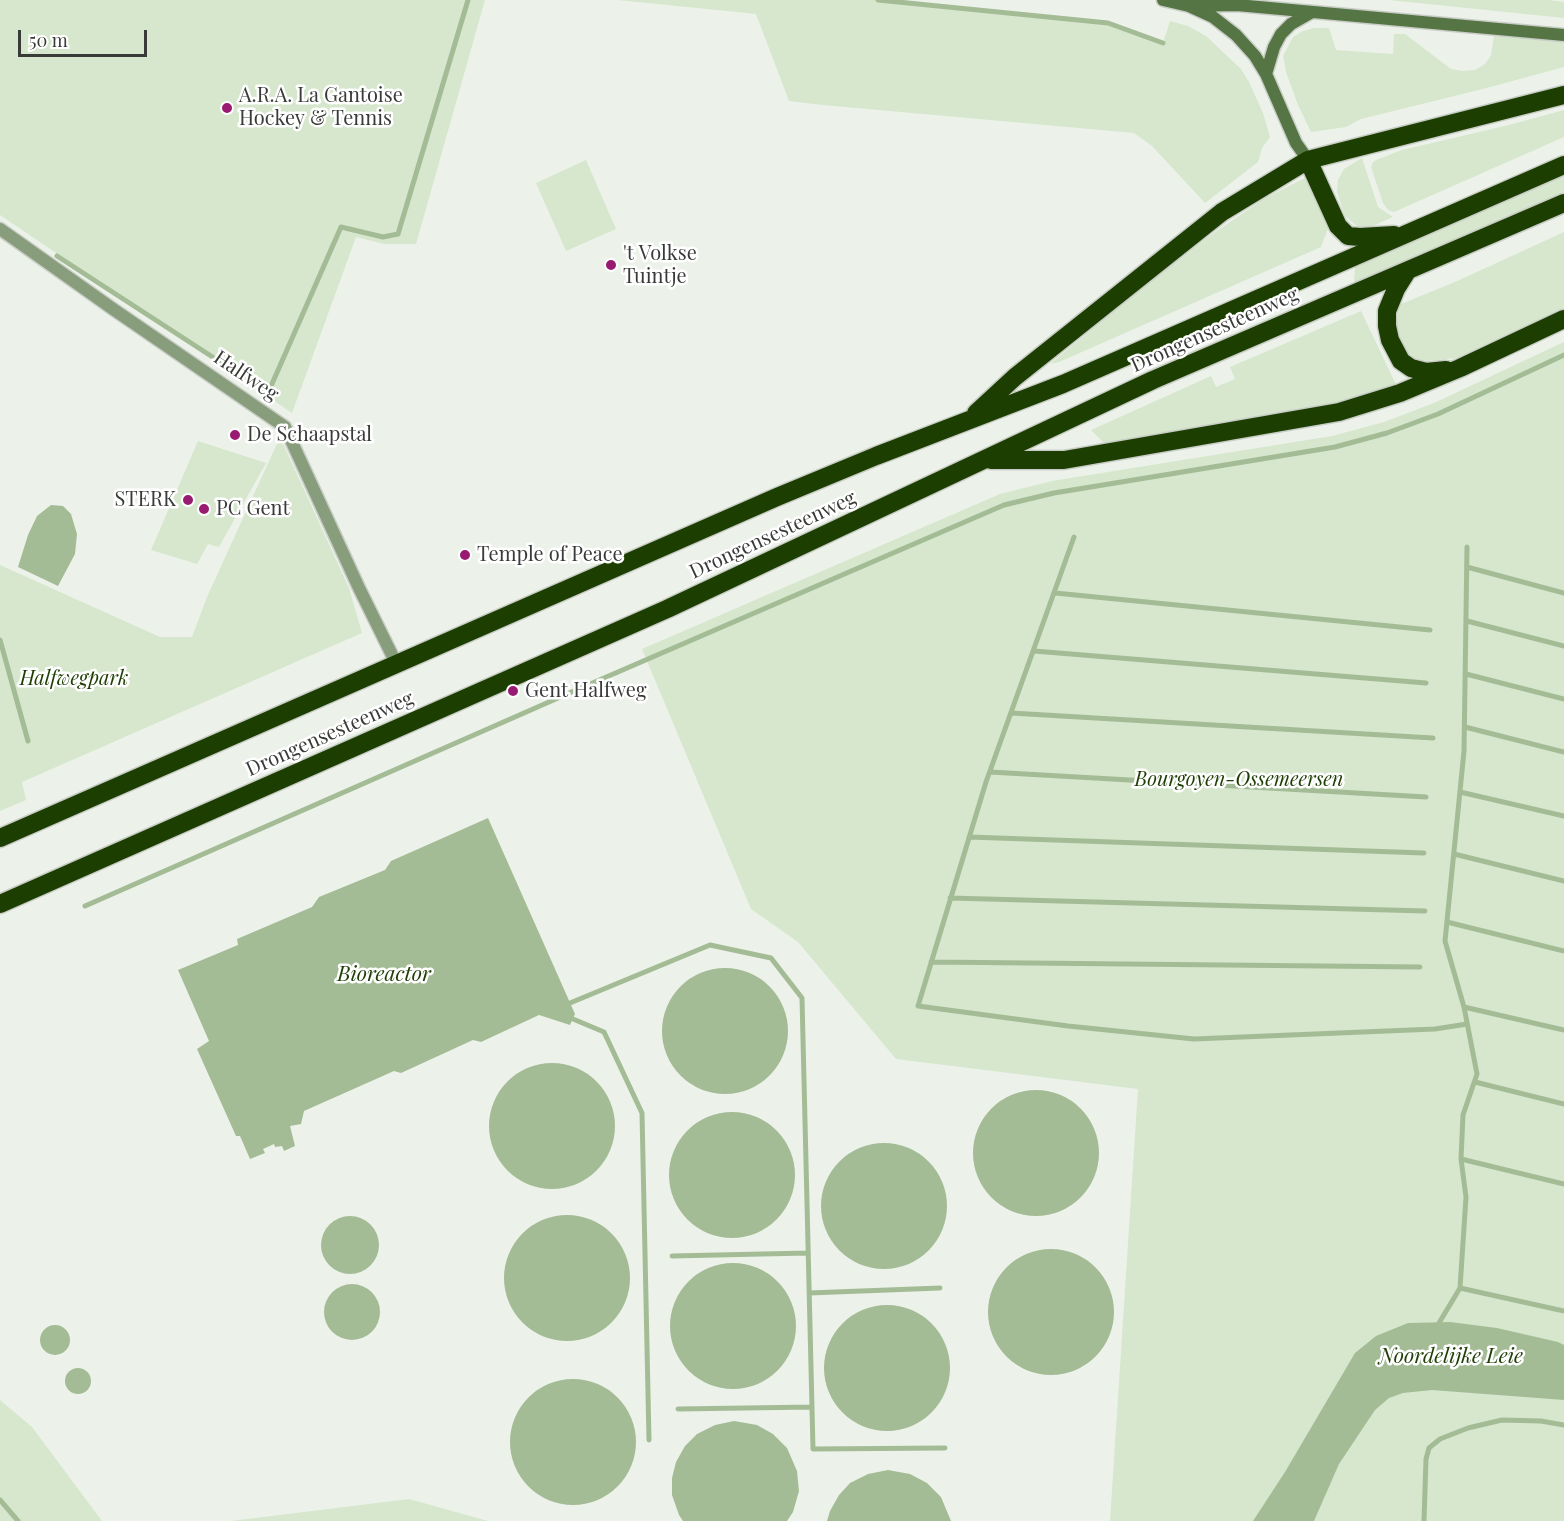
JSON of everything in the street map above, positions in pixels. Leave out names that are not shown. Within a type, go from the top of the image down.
[{"type":"highway","points":[[970,419],[1016,377],[1222,212],[1308,160],[1564,95]]},
{"type":"highway","points":[[1308,160],[1338,226],[1348,236],[1408,233]]},
{"type":"highway","name":"Drongensesteenweg","points":[[0,838],[777,497],[1074,379],[1564,165]]},
{"type":"highway","name":"Drongensesteenweg","points":[[0,904],[677,605],[1153,380],[1564,203]]},
{"type":"highway","points":[[1408,270],[1396,289],[1387,311],[1387,326],[1394,351],[1401,361],[1411,368],[1426,372],[1460,368]]},
{"type":"highway","points":[[983,460],[1064,460],[1339,412],[1400,393],[1460,368],[1564,319]]},
{"type":"street","points":[[1163,0],[1189,6],[1213,17],[1236,35],[1255,56],[1266,74],[1296,143],[1308,160]]},
{"type":"street","points":[[1189,6],[1237,5],[1564,35]]},
{"type":"street","points":[[1266,74],[1274,47],[1281,34],[1291,24],[1316,12]]},
{"type":"street","name":"Halfweg","points":[[0,229],[285,427],[358,588],[396,663]]},
{"type":"green space","name":"A.R.A. La Gantoise Hockey & Tennis","points":[[0,0],[485,0],[416,244],[384,244],[356,237],[292,413],[0,215]]},
{"type":"green space","points":[[618,0],[884,0],[1108,23],[1163,43],[1170,21],[1188,26],[1206,36],[1241,69],[1263,113],[1270,137],[1262,148],[1258,162],[1205,203],[1152,146],[1134,133],[789,101],[756,14]]},
{"type":"green space","points":[[1389,0],[1549,0],[1564,2],[1564,18]]},
{"type":"green space","points":[[1314,28],[1329,28],[1336,50],[1393,54],[1394,34],[1405,34],[1451,69],[1463,71],[1475,70],[1485,64],[1491,55],[1494,36],[1564,41],[1564,67],[1361,119],[1346,127],[1311,132],[1298,105],[1286,72],[1283,56],[1293,37]]},
{"type":"green space","points":[[1564,110],[1564,137],[1394,212],[1388,210],[1383,203],[1371,167],[1376,160],[1402,150]]},
{"type":"green space","points":[[1362,158],[1378,207],[1393,217],[1368,228],[1358,227],[1345,216],[1337,192],[1338,180],[1344,169]]},
{"type":"green space","points":[[586,160],[616,229],[566,251],[536,183]]},
{"type":"green space","points":[[1564,174],[1564,192],[1354,284],[1355,265]]},
{"type":"green space","points":[[1309,176],[1329,226],[1321,247],[1050,364],[1143,287],[1211,235],[1265,198]]},
{"type":"green space","points":[[1564,232],[1564,308],[1457,358],[1427,361],[1415,358],[1408,353],[1397,325],[1401,304]]},
{"type":"green space","points":[[1361,311],[1400,393],[1113,452],[1091,430],[1211,376],[1216,387],[1235,379],[1230,367]]},
{"type":"green space","name":"Bourgoyen-Ossemeersen","points":[[1564,342],[1564,1521],[1110,1521],[1138,1089],[896,1059],[798,942],[751,909],[642,649],[1000,494],[1052,481],[1332,436],[1384,422],[1434,403]]},
{"type":"green space","name":"Halfwegpark","points":[[280,437],[349,588],[362,633],[22,782],[26,800],[0,811],[0,565],[160,637],[192,637],[207,597]]},
{"type":"green space","name":"PC Gent","points":[[198,441],[266,463],[219,547],[208,544],[197,564],[151,550]]},
{"type":"green space","points":[[0,1400],[32,1427],[102,1521],[0,1521]]},
{"type":"green space","points":[[409,1499],[488,1521],[231,1521]]},
{"type":"water","points":[[51,505],[63,506],[71,514],[77,534],[75,554],[58,586],[18,567],[28,535],[37,516]]},
{"type":"water","name":"Bioreactor","points":[[488,818],[575,1014],[570,1025],[539,1015],[481,1042],[473,1040],[401,1073],[394,1071],[304,1111],[301,1124],[290,1126],[295,1146],[284,1151],[282,1146],[275,1147],[274,1144],[263,1149],[265,1153],[250,1159],[240,1136],[236,1136],[197,1049],[209,1041],[178,970],[238,945],[237,939],[312,907],[319,897],[385,870],[391,861]]},
{"type":"water","points":[[725,968],[749,973],[770,986],[783,1007],[788,1031],[783,1055],[770,1076],[749,1089],[725,1094],[701,1089],[680,1076],[667,1055],[662,1031],[667,1007],[680,986],[701,973]]},
{"type":"water","points":[[552,1063],[576,1068],[597,1081],[610,1102],[615,1126],[610,1150],[597,1171],[576,1184],[552,1189],[528,1184],[507,1171],[494,1150],[489,1126],[494,1102],[507,1081],[528,1068]]},
{"type":"water","points":[[1036,1090],[1060,1095],[1081,1108],[1094,1129],[1099,1153],[1094,1177],[1081,1198],[1060,1211],[1036,1216],[1012,1211],[991,1198],[978,1177],[973,1153],[978,1129],[991,1108],[1012,1095]]},
{"type":"water","points":[[732,1112],[756,1117],[777,1130],[790,1151],[795,1175],[790,1199],[777,1220],[756,1233],[732,1238],[708,1233],[687,1220],[674,1199],[669,1175],[674,1151],[687,1130],[708,1117]]},
{"type":"water","points":[[884,1143],[908,1148],[929,1161],[942,1182],[947,1206],[942,1230],[929,1251],[908,1264],[884,1269],[860,1264],[839,1251],[826,1230],[821,1206],[826,1182],[839,1161],[860,1148]]},
{"type":"water","points":[[567,1215],[591,1220],[612,1233],[625,1254],[630,1278],[625,1302],[612,1323],[591,1336],[567,1341],[543,1336],[522,1323],[509,1302],[504,1278],[509,1254],[522,1233],[543,1220]]},
{"type":"water","points":[[350,1216],[366,1221],[374,1229],[379,1245],[374,1261],[366,1269],[350,1274],[334,1269],[326,1261],[321,1245],[326,1229],[334,1221]]},
{"type":"water","points":[[1051,1249],[1075,1254],[1096,1267],[1109,1288],[1114,1312],[1109,1336],[1096,1357],[1075,1370],[1051,1375],[1027,1370],[1006,1357],[993,1336],[988,1312],[993,1288],[1006,1267],[1027,1254]]},
{"type":"water","points":[[733,1263],[757,1268],[778,1281],[791,1302],[796,1326],[791,1350],[778,1371],[757,1384],[733,1389],[709,1384],[688,1371],[675,1350],[670,1326],[675,1302],[688,1281],[709,1268]]},
{"type":"water","points":[[346,1284],[358,1284],[368,1288],[376,1296],[380,1312],[376,1328],[368,1336],[358,1340],[346,1340],[336,1336],[328,1328],[324,1318],[324,1306],[328,1296],[336,1288]]},
{"type":"water","points":[[887,1305],[911,1310],[932,1323],[945,1344],[950,1368],[945,1392],[932,1413],[911,1426],[887,1431],[863,1426],[842,1413],[829,1392],[824,1368],[829,1344],[842,1323],[863,1310]]},
{"type":"water","name":"Noordelijke Leie","points":[[1450,1322],[1497,1328],[1564,1345],[1564,1400],[1432,1390],[1403,1393],[1389,1398],[1375,1410],[1339,1464],[1314,1521],[1253,1521],[1285,1472],[1355,1353],[1376,1336],[1408,1323]]},
{"type":"water","points":[[55,1325],[66,1329],[70,1340],[66,1351],[55,1355],[44,1351],[40,1340],[44,1329]]},
{"type":"water","points":[[78,1368],[87,1372],[91,1381],[87,1390],[78,1394],[69,1390],[65,1381],[69,1372]]},
{"type":"water","points":[[573,1379],[597,1384],[618,1397],[631,1418],[636,1442],[631,1466],[618,1487],[597,1500],[573,1505],[549,1500],[528,1487],[515,1466],[510,1442],[515,1418],[528,1397],[549,1384]]},
{"type":"water","points":[[734,1421],[757,1425],[773,1434],[787,1448],[797,1471],[799,1491],[793,1512],[787,1521],[683,1521],[679,1515],[672,1495],[672,1478],[676,1462],[685,1446],[697,1434],[715,1425]]},
{"type":"water","points":[[888,1470],[910,1474],[927,1483],[941,1497],[951,1521],[827,1521],[839,1495],[850,1483],[868,1474]]},
{"type":"waterway","points":[[57,256],[268,393],[341,227],[383,237],[398,234],[468,0]]},
{"type":"waterway","points":[[878,0],[1108,23],[1163,43]]},
{"type":"waterway","points":[[85,906],[1004,505],[1054,493],[1335,447],[1387,433],[1438,414],[1564,355]]},
{"type":"waterway","points":[[1074,537],[986,782],[918,1006],[1068,1026],[1194,1039],[1435,1029],[1467,1024]]},
{"type":"waterway","points":[[1436,1328],[1460,1288],[1466,1197],[1461,1159],[1463,1115],[1477,1074],[1464,1007],[1445,941],[1464,751],[1467,547]]},
{"type":"waterway","points":[[1467,567],[1564,593]]},
{"type":"waterway","points":[[1055,593],[1430,630]]},
{"type":"waterway","points":[[1467,621],[1564,646]]},
{"type":"waterway","points":[[0,640],[28,741]]},
{"type":"waterway","points":[[1034,651],[1426,683]]},
{"type":"waterway","points":[[1466,674],[1564,699]]},
{"type":"waterway","points":[[1011,713],[1433,738]]},
{"type":"waterway","points":[[1465,727],[1564,752]]},
{"type":"waterway","points":[[990,772],[1426,797]]},
{"type":"waterway","points":[[1460,792],[1564,816]]},
{"type":"waterway","points":[[969,837],[1424,853]]},
{"type":"waterway","points":[[1454,854],[1564,881]]},
{"type":"waterway","points":[[950,898],[1425,911]]},
{"type":"waterway","points":[[1447,922],[1564,951]]},
{"type":"waterway","points":[[570,1003],[710,945],[771,958],[802,998],[813,1449],[945,1448]]},
{"type":"waterway","points":[[931,962],[1420,967]]},
{"type":"waterway","points":[[1464,1007],[1564,1030]]},
{"type":"waterway","points":[[573,1019],[604,1032],[642,1113],[649,1440]]},
{"type":"waterway","points":[[1475,1082],[1564,1104]]},
{"type":"waterway","points":[[1461,1159],[1564,1184]]},
{"type":"waterway","points":[[672,1256],[808,1253]]},
{"type":"waterway","points":[[809,1293],[940,1288]]},
{"type":"waterway","points":[[1460,1288],[1564,1311]]},
{"type":"waterway","points":[[678,1409],[812,1407]]},
{"type":"waterway","points":[[1424,1521],[1426,1459],[1429,1448],[1440,1439],[1468,1428],[1502,1420],[1541,1421],[1564,1425]]},
{"type":"waterway","points":[[0,1500],[18,1521]]},
{"type":"place","name":"A.R.A. La Gantoise Hockey & Tennis","points":[[227,108]]},
{"type":"place","name":"'t Volkse Tuintje","points":[[611,265]]},
{"type":"place","name":"De Schaapstal","points":[[235,435]]},
{"type":"place","name":"STERK","points":[[188,500]]},
{"type":"place","name":"PC Gent","points":[[204,509]]},
{"type":"place","name":"Temple of Peace","points":[[465,555]]},
{"type":"place","name":"Gent Halfweg","points":[[513,691]]}]
